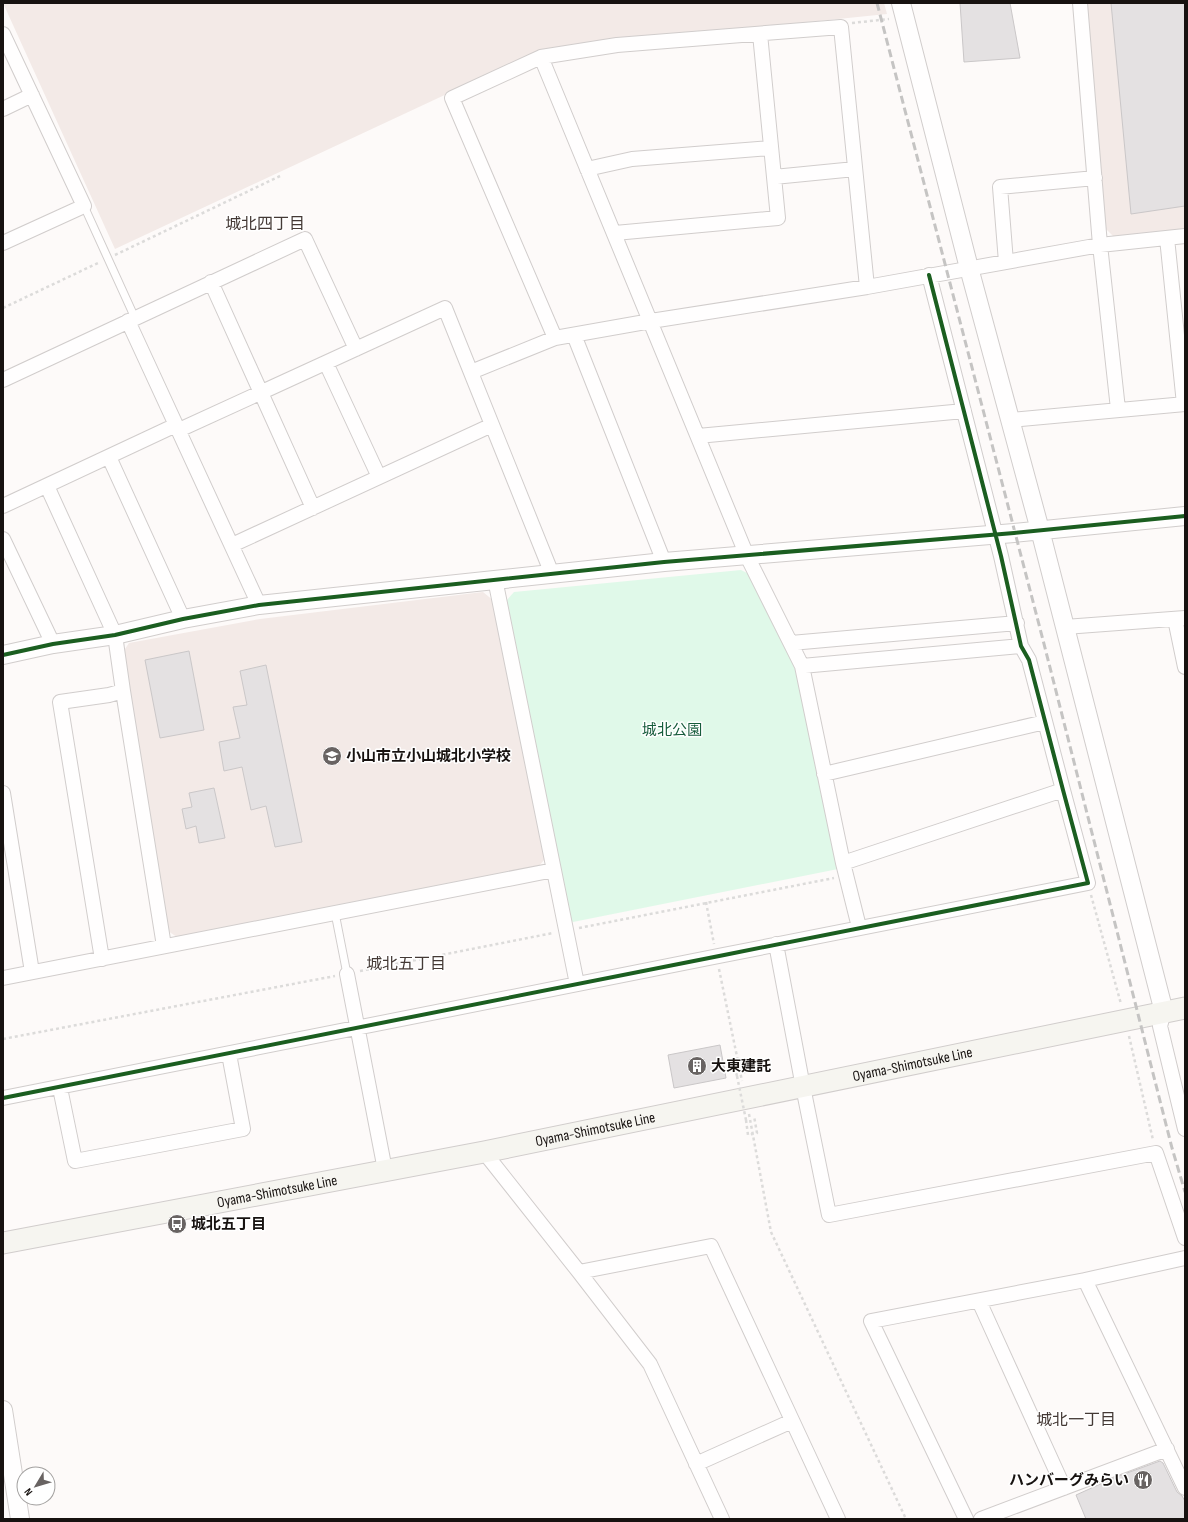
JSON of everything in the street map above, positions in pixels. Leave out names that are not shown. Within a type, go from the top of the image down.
[{"type":"main road","name":"Oyama-Shimotsuke Line","points":[[3,1243],[484,1152],[750,1108],[803,1087],[1185,1008]]},
{"type":"street","points":[[1080,3],[1100,245],[1118,409]]},
{"type":"street","points":[[903,10],[969,268],[1040,530],[1164,1012],[1160,1026],[1185,1129]]},
{"type":"street","points":[[555,338],[452,98],[541,57],[617,45],[841,26],[867,287]]},
{"type":"street","points":[[3,34],[84,206],[3,243]]},
{"type":"street","points":[[614,233],[778,218],[760,34]]},
{"type":"street","points":[[541,57],[747,556],[802,666],[844,870],[859,928]]},
{"type":"street","points":[[3,109],[32,95]]},
{"type":"street","points":[[587,169],[632,159],[771,148]]},
{"type":"street","points":[[774,177],[855,169]]},
{"type":"street","points":[[1006,262],[1000,187],[1095,178]]},
{"type":"street","points":[[471,372],[555,338],[651,321],[867,287],[1100,245],[1185,236]]},
{"type":"street","points":[[1010,420],[1185,404],[1167,238]]},
{"type":"street","points":[[3,380],[305,239],[356,349]]},
{"type":"street","points":[[3,1098],[358,1029],[776,944],[1088,883],[1062,790],[1029,660],[1021,646],[996,535],[929,275]]},
{"type":"street","points":[[211,282],[313,508]]},
{"type":"street","points":[[3,506],[109,457],[261,393],[445,308],[552,574]]},
{"type":"street","points":[[131,320],[178,428],[259,605]]},
{"type":"street","points":[[574,335],[664,562]]},
{"type":"street","points":[[326,363],[378,477]]},
{"type":"street","points":[[698,436],[964,411]]},
{"type":"street","points":[[232,545],[492,425]]},
{"type":"street","points":[[109,457],[183,619]]},
{"type":"street","points":[[47,486],[115,635],[164,946]]},
{"type":"street","points":[[3,655],[53,644],[115,635],[183,619],[259,605],[664,562],[996,535],[1185,516]]},
{"type":"street","points":[[3,539],[53,644]]},
{"type":"street","points":[[495,579],[577,984]]},
{"type":"street","points":[[1065,627],[1180,618],[1185,667]]},
{"type":"street","points":[[791,643],[1017,623]]},
{"type":"street","points":[[802,666],[1021,646]]},
{"type":"street","points":[[102,959],[60,702],[109,695],[123,691]]},
{"type":"street","points":[[824,774],[1045,722]]},
{"type":"street","points":[[844,870],[1062,790]]},
{"type":"street","points":[[3,793],[32,972]]},
{"type":"street","points":[[3,978],[554,870]]},
{"type":"street","points":[[776,944],[829,1215],[1156,1153],[1185,1238]]},
{"type":"street","points":[[347,974],[385,1170]]},
{"type":"street","points":[[60,1088],[75,1161],[236,1131],[243,1129],[229,1054]]},
{"type":"street","points":[[484,1152],[580,1272],[650,1364],[722,1519]]},
{"type":"street","points":[[580,1272],[711,1246],[838,1519]]},
{"type":"street","points":[[966,1519],[871,1321],[1085,1280],[1185,1258]]},
{"type":"street","points":[[1085,1280],[1185,1488]]},
{"type":"street","points":[[979,1301],[1064,1488]]},
{"type":"street","points":[[3,1410],[20,1519]]},
{"type":"street","points":[[696,1464],[792,1421]]},
{"type":"street","points":[[981,1519],[1167,1449]]},
{"type":"lane","points":[[84,206],[108,258],[131,320]]},
{"type":"lane","points":[[335,913],[347,974]]},
{"type":"path","points":[[841,26],[903,10]]},
{"type":"path","points":[[3,308],[280,176]]},
{"type":"path","points":[[3,1040],[347,974],[706,902],[844,870]]},
{"type":"path","points":[[706,902],[750,1108],[772,1232],[906,1519]]},
{"type":"path","points":[[746,1075],[743,1062],[734,1064],[748,1135],[757,1133],[750,1108]]},
{"type":"shaded area","points":[[3,3],[884,3],[887,14],[759,27],[615,39],[543,49],[115,249]]},
{"type":"shaded area","points":[[1086,3],[1185,3],[1185,230],[1114,237],[1106,229]]},
{"type":"shaded area","name":"小山市立小山城北小学校","points":[[483,592],[494,601],[545,859],[538,867],[177,937],[168,931],[123,652],[129,643],[260,619]]},
{"type":"green space","name":"城北公園","points":[[741,570],[749,574],[790,654],[803,695],[838,869],[573,922],[571,920],[507,600],[514,592]]},
{"type":"building","points":[[960,3],[1010,3],[1020,58],[964,62]]},
{"type":"building","points":[[1111,3],[1185,3],[1185,206],[1131,214]]},
{"type":"building","points":[[189,651],[204,730],[160,738],[145,660]]},
{"type":"building","points":[[266,665],[302,842],[275,847],[266,806],[251,810],[242,767],[224,771],[219,742],[240,738],[233,707],[247,705],[240,671]]},
{"type":"building","points":[[214,788],[225,838],[199,843],[196,826],[186,829],[182,809],[192,807],[189,793]]},
{"type":"building","name":"大東建託","points":[[720,1045],[726,1078],[674,1088],[668,1055]]},
{"type":"building","name":"ハンバーグみらい","points":[[1160,1461],[1163,1463],[1177,1492],[1185,1501],[1185,1519],[1086,1519],[1076,1495],[1116,1477]]},
{"type":"railway","points":[[877,3],[1043,640],[1172,1148],[1185,1192]]},
{"type":"cycle path","points":[[3,1098],[1088,883],[1029,660],[1021,646],[1001,556],[929,275]]},
{"type":"cycle path","points":[[3,655],[53,644],[115,635],[183,619],[259,605],[664,562],[1014,533],[1185,516]]},
{"type":"place","name":"小山市立小山城北小学校","points":[[332,756]]},
{"type":"place","name":"大東建託","points":[[697,1066]]},
{"type":"place","name":"城北五丁目","points":[[177,1224]]},
{"type":"place","name":"ハンバーグみらい","points":[[1143,1480]]},
{"type":"district","name":"城北四丁目","points":[[265,224]]},
{"type":"district","name":"城北五丁目","points":[[406,964]]},
{"type":"district","name":"城北一丁目","points":[[1076,1420]]}]
